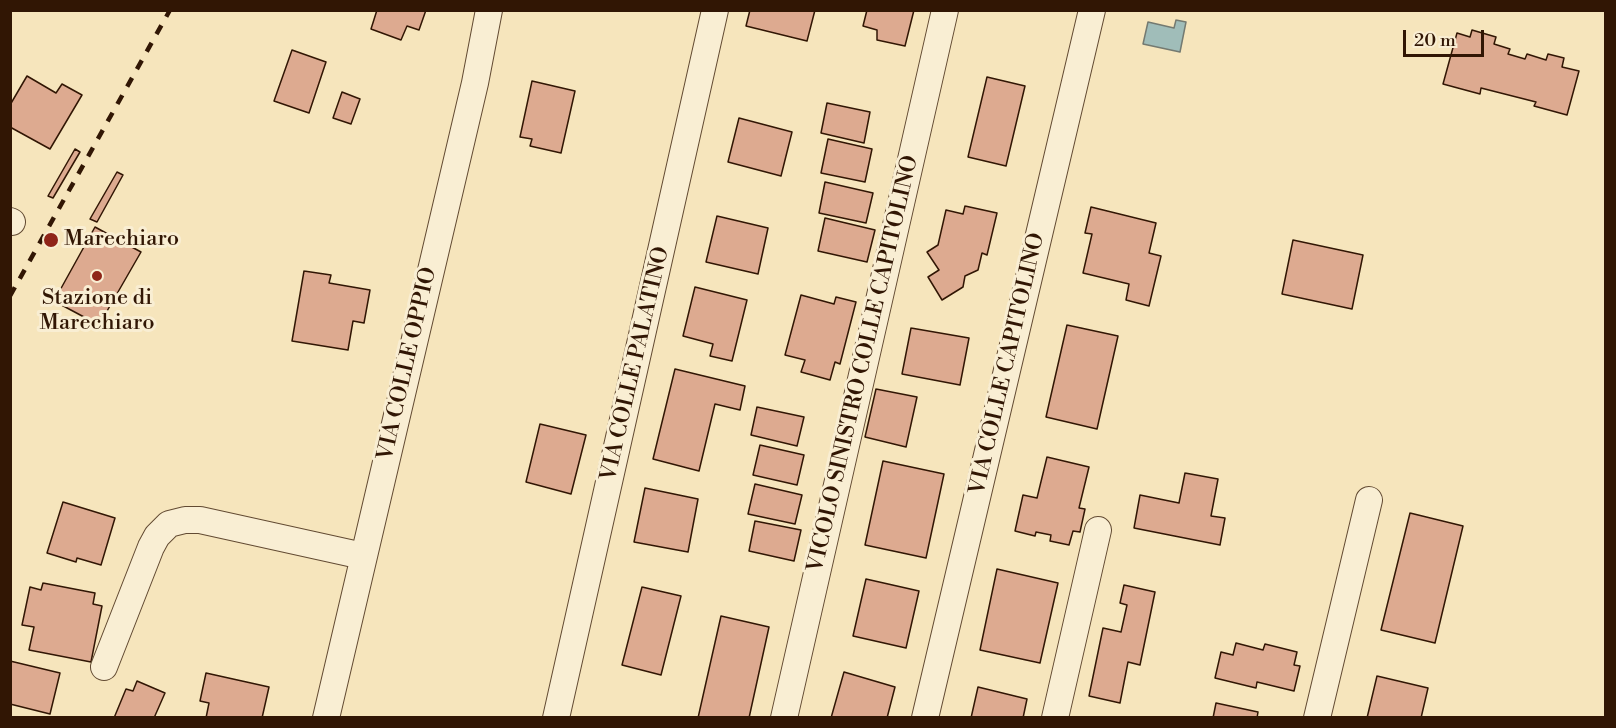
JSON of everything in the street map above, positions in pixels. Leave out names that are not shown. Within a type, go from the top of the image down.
[{"type":"street","name":"VIA COLLE OPPIO","points":[[326,717],[476,82],[489,10]]},
{"type":"street","name":"VIA COLLE PALATINO","points":[[556,717],[715,10]]},
{"type":"street","name":"VICOLO SINISTRO COLLE CAPITOLINO","points":[[784,717],[945,10]]},
{"type":"street","name":"VIA COLLE CAPITOLINO","points":[[925,717],[1092,10]]},
{"type":"street","points":[[1317,717],[1369,500]]},
{"type":"street","points":[[104,667],[151,548],[157,536],[169,524],[185,520],[200,520],[363,556]]},
{"type":"street","points":[[1055,717],[1098,530]]},
{"type":"water","points":[[1176,20],[1186,22],[1180,52],[1143,44],[1148,22],[1174,28]]},
{"type":"building","points":[[377,10],[426,10],[419,30],[407,26],[401,40],[371,29]]},
{"type":"building","points":[[750,10],[815,10],[807,41],[746,26]]},
{"type":"building","points":[[867,10],[914,10],[905,46],[877,40],[877,30],[863,26]]},
{"type":"building","points":[[1472,30],[1496,37],[1494,44],[1510,49],[1508,54],[1525,59],[1527,54],[1546,60],[1548,54],[1564,58],[1562,67],[1579,71],[1567,115],[1534,106],[1536,102],[1481,88],[1480,94],[1443,84],[1457,33],[1470,37]]},
{"type":"building","points":[[292,50],[326,62],[309,113],[274,101]]},
{"type":"building","points":[[27,76],[56,93],[62,84],[82,95],[50,149],[10,127],[10,105]]},
{"type":"building","points":[[987,77],[1025,86],[1006,166],[968,157]]},
{"type":"building","points":[[532,81],[575,91],[561,153],[530,146],[532,139],[520,137]]},
{"type":"building","points":[[342,92],[360,99],[351,124],[333,118]]},
{"type":"building","points":[[827,103],[870,112],[864,143],[821,133]]},
{"type":"building","points":[[739,118],[792,132],[781,176],[728,162]]},
{"type":"building","points":[[828,139],[872,149],[865,182],[821,173]]},
{"type":"building","points":[[75,149],[80,152],[53,198],[48,196]]},
{"type":"building","points":[[117,172],[123,175],[97,222],[90,219]]},
{"type":"building","points":[[825,182],[873,193],[866,223],[819,213]]},
{"type":"building","points":[[965,206],[997,213],[987,255],[982,253],[978,270],[965,276],[963,287],[942,300],[928,277],[939,270],[927,252],[938,245],[946,210],[963,214]]},
{"type":"building","points":[[1091,207],[1156,223],[1149,253],[1161,256],[1149,306],[1126,300],[1129,284],[1083,273],[1092,234],[1085,233]]},
{"type":"building","points":[[717,216],[768,228],[758,274],[706,262]]},
{"type":"building","points":[[825,218],[875,230],[867,262],[818,251]]},
{"type":"building","name":"Stazione di Marechiaro","points":[[95,227],[141,252],[99,325],[54,301]]},
{"type":"building","points":[[1293,240],[1363,255],[1352,309],[1282,294]]},
{"type":"building","points":[[304,271],[331,275],[329,283],[370,290],[364,323],[353,321],[348,350],[292,341]]},
{"type":"building","points":[[695,287],[747,300],[732,361],[710,356],[713,344],[683,336]]},
{"type":"building","points":[[801,295],[834,304],[836,297],[856,302],[840,364],[835,362],[830,380],[801,372],[805,360],[785,355]]},
{"type":"building","points":[[1067,325],[1118,336],[1097,429],[1046,417]]},
{"type":"building","points":[[911,328],[969,338],[960,385],[902,374]]},
{"type":"building","points":[[675,369],[745,386],[740,410],[715,404],[699,471],[653,459]]},
{"type":"building","points":[[876,389],[917,397],[906,447],[865,437]]},
{"type":"building","points":[[757,407],[804,417],[797,446],[751,435]]},
{"type":"building","points":[[540,424],[586,435],[571,494],[526,482]]},
{"type":"building","points":[[760,445],[804,455],[797,485],[753,475]]},
{"type":"building","points":[[1047,457],[1089,467],[1079,508],[1085,509],[1080,532],[1073,531],[1069,545],[1050,541],[1051,535],[1036,532],[1035,536],[1015,531],[1023,495],[1037,498]]},
{"type":"building","points":[[883,461],[944,474],[926,558],[865,545]]},
{"type":"building","points":[[1185,473],[1218,479],[1211,516],[1225,518],[1220,545],[1134,528],[1140,495],[1179,503]]},
{"type":"building","points":[[755,484],[802,495],[795,524],[748,514]]},
{"type":"building","points":[[645,488],[698,499],[688,552],[634,542]]},
{"type":"building","points":[[63,502],[115,518],[101,565],[77,558],[76,562],[47,553]]},
{"type":"building","points":[[1410,513],[1463,526],[1435,643],[1381,630]]},
{"type":"building","points":[[755,521],[801,530],[794,561],[749,551]]},
{"type":"building","points":[[997,569],[1058,583],[1040,663],[980,650]]},
{"type":"building","points":[[866,579],[919,591],[906,648],[853,636]]},
{"type":"building","points":[[43,583],[95,593],[93,604],[102,606],[91,662],[29,650],[34,627],[22,625],[30,587],[41,590]]},
{"type":"building","points":[[1124,585],[1155,592],[1140,665],[1128,662],[1120,703],[1089,696],[1103,628],[1121,632],[1127,605],[1120,603]]},
{"type":"building","points":[[642,587],[681,596],[661,675],[622,665]]},
{"type":"building","points":[[721,616],[769,627],[749,718],[698,718]]},
{"type":"building","points":[[1236,643],[1263,650],[1265,644],[1297,652],[1294,665],[1300,666],[1294,691],[1257,682],[1256,688],[1215,678],[1221,652],[1233,655]]},
{"type":"building","points":[[10,661],[60,673],[50,714],[10,704]]},
{"type":"building","points":[[844,672],[895,687],[887,718],[831,718]]},
{"type":"building","points":[[206,673],[269,687],[262,718],[206,718],[209,703],[200,701]]},
{"type":"building","points":[[1377,676],[1428,688],[1421,718],[1367,718]]},
{"type":"building","points":[[137,681],[165,693],[154,718],[114,718],[126,689],[133,691]]},
{"type":"building","points":[[978,687],[1027,699],[1023,718],[971,718]]},
{"type":"building","points":[[1216,703],[1258,712],[1257,718],[1213,718]]},
{"type":"railway","points":[[10,296],[170,10]]},
{"type":"place","name":"Marechiaro","points":[[51,240]]},
{"type":"place","name":"Stazione di Marechiaro","points":[[97,276]]}]
